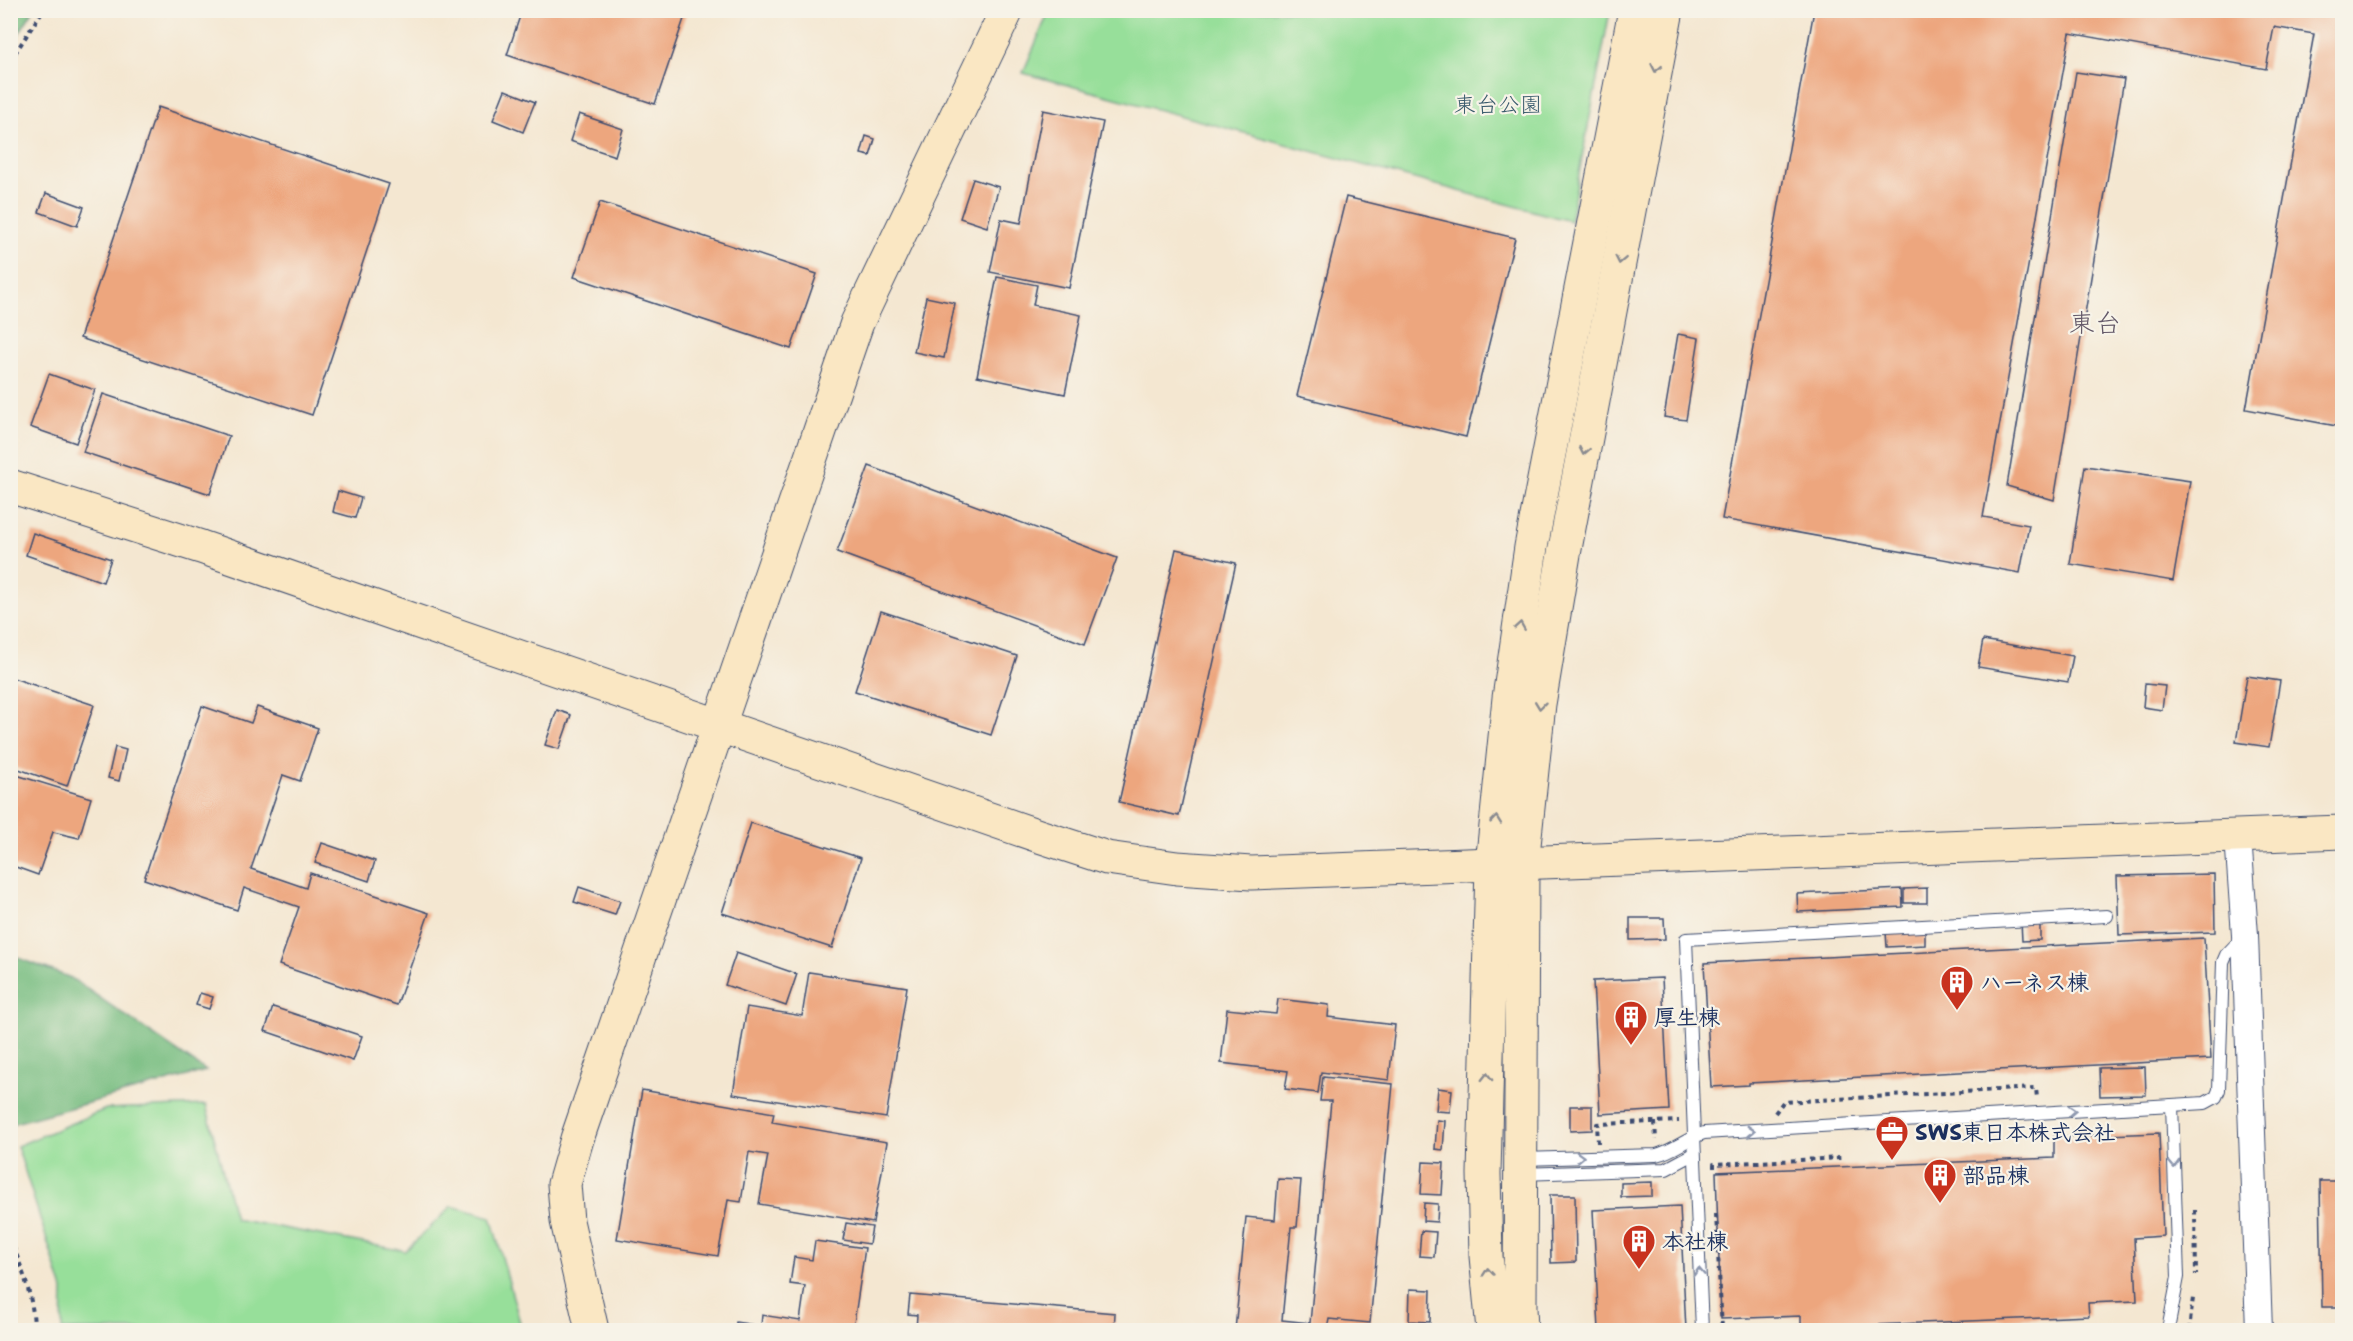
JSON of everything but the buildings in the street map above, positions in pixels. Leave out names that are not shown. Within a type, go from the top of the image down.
[{"type":"street","points":[[592,1330],[567,1221],[564,1184],[577,1139],[857,323],[1007,10]]},
{"type":"street","points":[[1521,1330],[1521,1167],[1507,864],[1509,698],[1531,547],[1635,10]]},
{"type":"street","points":[[1493,1330],[1486,1256],[1484,1174],[1507,864],[1539,704],[1564,554],[1667,10]]},
{"type":"street","points":[[10,486],[201,547],[1107,858],[1177,868],[1251,873],[2343,832]]},
{"type":"street","points":[[2238,836],[2245,935],[2259,1330]]},
{"type":"lane","points":[[1702,1330],[1686,939],[2108,916]]},
{"type":"lane","points":[[1521,1167],[1656,1155],[1666,1153],[1693,1136],[1704,1133],[2205,1103],[2216,1097],[2219,1089],[2223,962],[2226,955],[2245,935]]},
{"type":"lane","points":[[2168,1330],[2178,1277],[2172,1105]]},
{"type":"lane","points":[[1521,1167],[1666,1169],[1694,1154]]},
{"type":"path","points":[[10,61],[43,10]]},
{"type":"path","points":[[1773,1115],[1783,1102],[2036,1088],[2037,1105]]},
{"type":"path","points":[[1587,1146],[1598,1145],[1598,1124],[1680,1121]]},
{"type":"path","points":[[1655,1122],[1656,1147]]},
{"type":"path","points":[[1714,1176],[1714,1164],[1843,1158]]},
{"type":"path","points":[[1716,1212],[1722,1330]]},
{"type":"path","points":[[10,1238],[26,1279],[34,1313],[34,1330]]},
{"type":"green space","points":[[10,11],[33,11],[11,46]]},
{"type":"green space","name":"東台公園","points":[[1049,11],[1610,11],[1570,221],[1023,73]]},
{"type":"green space","points":[[11,955],[71,978],[206,1071],[11,1124]]},
{"type":"green space","points":[[206,1105],[235,1219],[405,1251],[452,1206],[491,1217],[522,1330],[62,1330],[63,1290],[17,1146],[106,1109]]},
{"type":"place","name":"ハーネス棟","points":[[1957,1011]]},
{"type":"place","name":"厚生棟","points":[[1631,1046]]},
{"type":"place","name":"SWS東日本株式会社","points":[[1892,1161]]},
{"type":"place","name":"部品棟","points":[[1940,1204]]},
{"type":"place","name":"本社棟","points":[[1639,1270]]},
{"type":"district","name":"東台","points":[[2095,322]]}]
